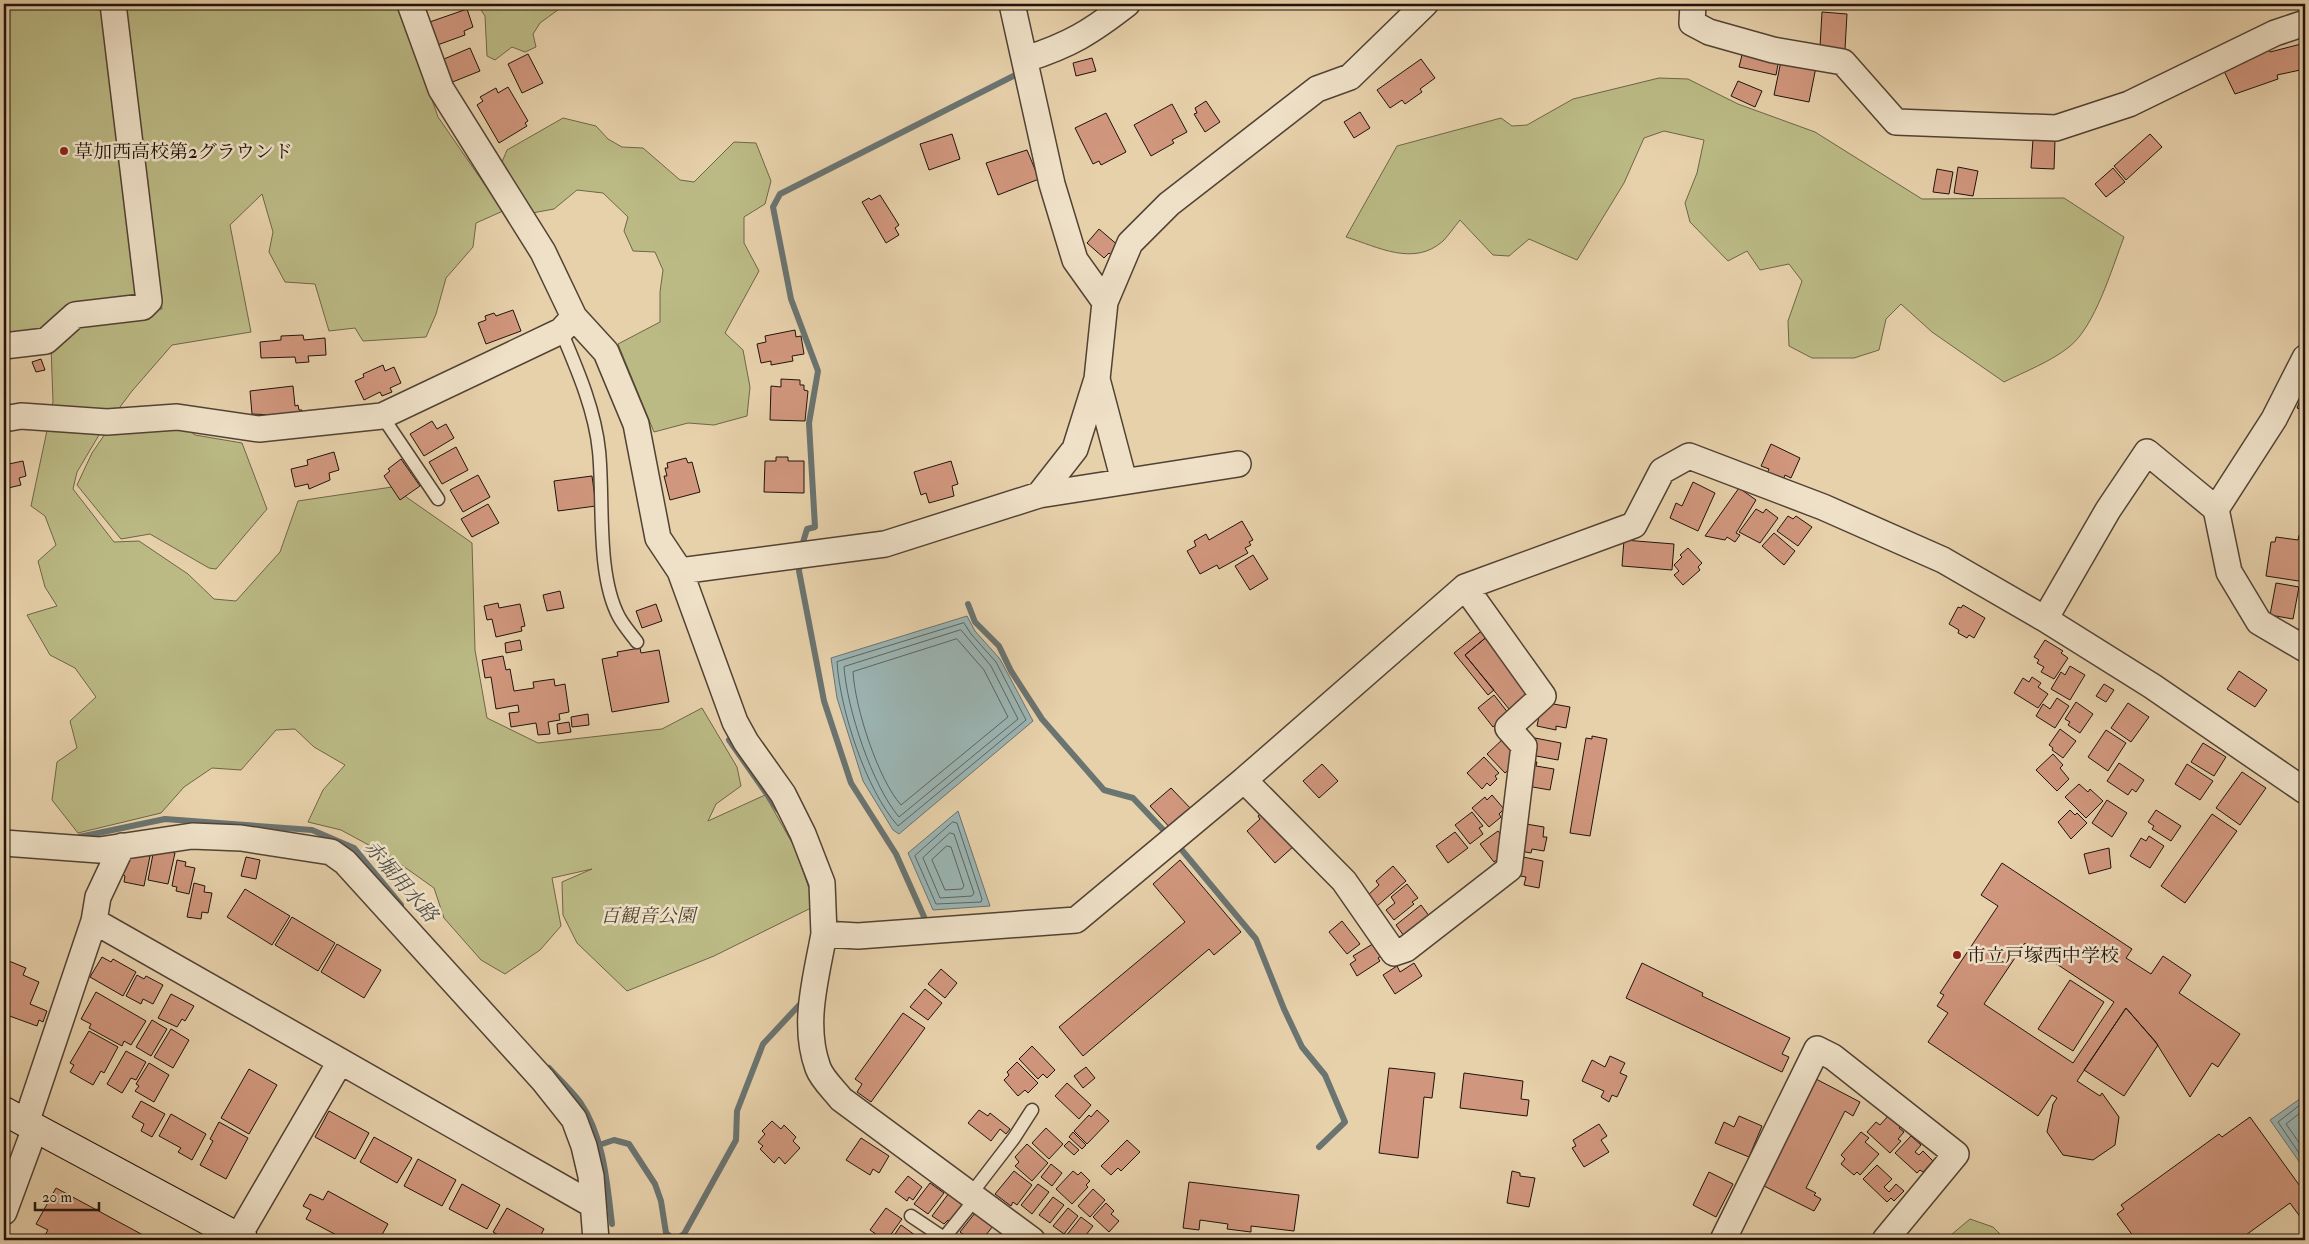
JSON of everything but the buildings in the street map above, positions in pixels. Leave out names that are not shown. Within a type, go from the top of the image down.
[{"type":"main road","points":[[22,1120],[241,1239]]},
{"type":"street","points":[[4,346],[46,341],[75,315],[143,307],[148,301],[113,4]]},
{"type":"street","points":[[410,4],[441,88],[543,252],[568,324],[606,352],[636,424],[658,538],[680,570],[735,722],[746,742],[783,794],[803,834],[822,883],[824,934],[811,1005],[812,1045],[819,1070],[841,1099],[1032,1240]]},
{"type":"street","points":[[1012,4],[1026,59],[1052,184],[1075,260],[1105,302]]},
{"type":"street","points":[[1026,59],[1061,48],[1095,29],[1127,4]]},
{"type":"street","points":[[1039,495],[1075,449],[1097,379],[1105,302],[1130,243],[1169,204],[1317,89],[1350,77],[1425,4]]},
{"type":"street","points":[[1693,4],[1692,23],[1709,32],[1772,50],[1843,62],[1896,122],[2046,128],[2056,128],[2129,104],[2275,33],[2305,23]]},
{"type":"street","points":[[4,419],[21,416],[107,422],[177,417],[258,429],[382,416],[568,324]]},
{"type":"street","points":[[2216,509],[2274,419],[2305,358]]},
{"type":"street","points":[[1097,379],[1124,481]]},
{"type":"street","points":[[2046,619],[2108,510],[2147,452],[2216,509],[2229,572],[2259,622],[2305,649]]},
{"type":"street","points":[[824,934],[858,936],[1076,920],[1244,780],[1465,587],[1634,525],[1662,470],[1689,456],[1823,507],[1943,560],[2046,619],[2152,686],[2305,791]]},
{"type":"street","points":[[680,570],[884,544],[1039,495],[1238,464]]},
{"type":"street","points":[[1244,780],[1344,881],[1394,954],[1406,949],[1509,869],[1524,746],[1508,728],[1543,696],[1465,587]]},
{"type":"street","points":[[4,844],[99,850],[192,836],[241,838],[331,852],[345,862],[543,1080],[574,1119],[584,1146],[591,1176],[596,1240]]},
{"type":"street","points":[[4,1212],[22,1120],[94,921],[98,897],[122,846]]},
{"type":"street","points":[[94,921],[593,1205]]},
{"type":"street","points":[[1724,1240],[1818,1049],[1833,1057],[1956,1154],[1885,1240]]},
{"type":"street","points":[[241,1239],[340,1062]]},
{"type":"lane","points":[[568,324],[599,450],[601,517],[609,589],[619,616],[637,642]]},
{"type":"lane","points":[[382,416],[438,499]]},
{"type":"lane","points":[[911,1216],[944,1238],[1032,1110]]},
{"type":"green space","name":"草加西高校第2グラウンド","points":[[20,4],[107,4],[140,296],[35,336],[4,339],[4,7]]},
{"type":"green space","name":"百観音公園","points":[[124,4],[399,4],[438,117],[503,211],[476,223],[473,247],[446,278],[436,314],[426,337],[363,341],[355,328],[329,331],[315,284],[285,282],[269,252],[273,232],[262,194],[230,225],[251,332],[172,345],[132,391],[99,435],[77,472],[73,489],[114,542],[139,541],[188,574],[214,599],[236,601],[280,552],[298,501],[392,487],[472,543],[475,650],[487,718],[538,743],[662,729],[702,708],[737,767],[741,786],[716,804],[708,821],[765,795],[795,848],[815,906],[714,956],[627,991],[577,943],[563,915],[562,882],[592,869],[552,878],[561,926],[540,950],[505,974],[481,960],[444,918],[434,888],[389,856],[341,830],[308,822],[323,790],[345,765],[314,747],[295,729],[276,730],[241,770],[212,768],[184,787],[161,813],[78,833],[52,800],[57,762],[77,748],[70,721],[96,697],[75,668],[50,655],[27,615],[57,606],[45,587],[38,561],[56,545],[45,516],[31,506],[53,402],[51,346],[76,322],[162,309]]},
{"type":"green space","points":[[477,4],[566,4],[540,23],[533,34],[536,47],[525,52],[512,47],[495,60],[487,56],[485,16]]},
{"type":"green space","points":[[1659,78],[1688,79],[1738,104],[1815,132],[1922,199],[2064,198],[2124,237],[2095,312],[2087,326],[2069,347],[2046,362],[2004,382],[1932,332],[1901,304],[1886,319],[1879,350],[1854,358],[1812,358],[1789,346],[1788,321],[1802,281],[1789,264],[1760,270],[1747,251],[1728,261],[1690,222],[1685,203],[1697,173],[1704,140],[1664,131],[1644,138],[1624,183],[1577,260],[1529,239],[1509,256],[1493,255],[1460,220],[1443,241],[1432,249],[1420,253],[1408,254],[1383,250],[1346,237],[1397,146],[1501,118],[1512,126],[1527,125],[1573,99]]},
{"type":"green space","points":[[563,118],[596,126],[608,139],[622,147],[643,148],[680,180],[694,182],[734,142],[756,143],[771,181],[765,204],[744,217],[744,243],[759,271],[725,333],[743,350],[750,387],[747,416],[714,425],[688,423],[654,432],[618,344],[660,322],[660,292],[663,270],[655,252],[633,251],[624,231],[628,217],[603,193],[577,190],[554,209],[532,213],[509,179],[502,162],[507,150]]},
{"type":"green space","points":[[180,423],[195,435],[242,443],[267,509],[216,569],[209,568],[150,534],[121,539],[77,485],[92,453],[107,431]]},
{"type":"green space","points":[[1970,1219],[1993,1227],[2006,1240],[1945,1240]]},
{"type":"water","points":[[967,616],[975,631],[1000,659],[1033,721],[899,834],[893,830],[863,781],[837,698],[831,658]]},
{"type":"water","points":[[958,811],[990,906],[933,910],[908,853]]},
{"type":"water","points":[[2304,1096],[2305,1098],[2305,1170],[2270,1120]]},
{"type":"waterway","points":[[801,549],[807,529],[815,527],[809,423],[818,371],[791,299],[773,207],[780,194],[1021,72]]},
{"type":"waterway","points":[[800,561],[799,571],[824,701],[851,783],[896,854],[925,919]]},
{"type":"waterway","points":[[968,604],[975,622],[999,646],[1011,671],[1042,719],[1104,790],[1133,798],[1169,836]]},
{"type":"waterway","points":[[729,740],[778,810]]},
{"type":"waterway","name":"赤堀用水路","points":[[79,837],[165,819],[312,830],[354,848],[401,905]]},
{"type":"waterway","points":[[1176,843],[1256,939],[1284,1009],[1302,1047],[1325,1075],[1345,1122],[1319,1147]]},
{"type":"waterway","points":[[599,1145],[614,1140],[629,1144],[655,1184],[661,1201],[666,1233],[671,1237],[678,1238],[684,1234],[736,1140],[737,1111],[763,1044],[803,1001]]},
{"type":"waterway","name":"赤堀用水路","points":[[549,1068],[580,1102],[594,1130],[603,1161],[612,1224]]},
{"type":"place","name":"草加西高校第2グラウンド","points":[[64,151]]},
{"type":"place","name":"市立戸塚西中学校","points":[[1957,955]]}]
